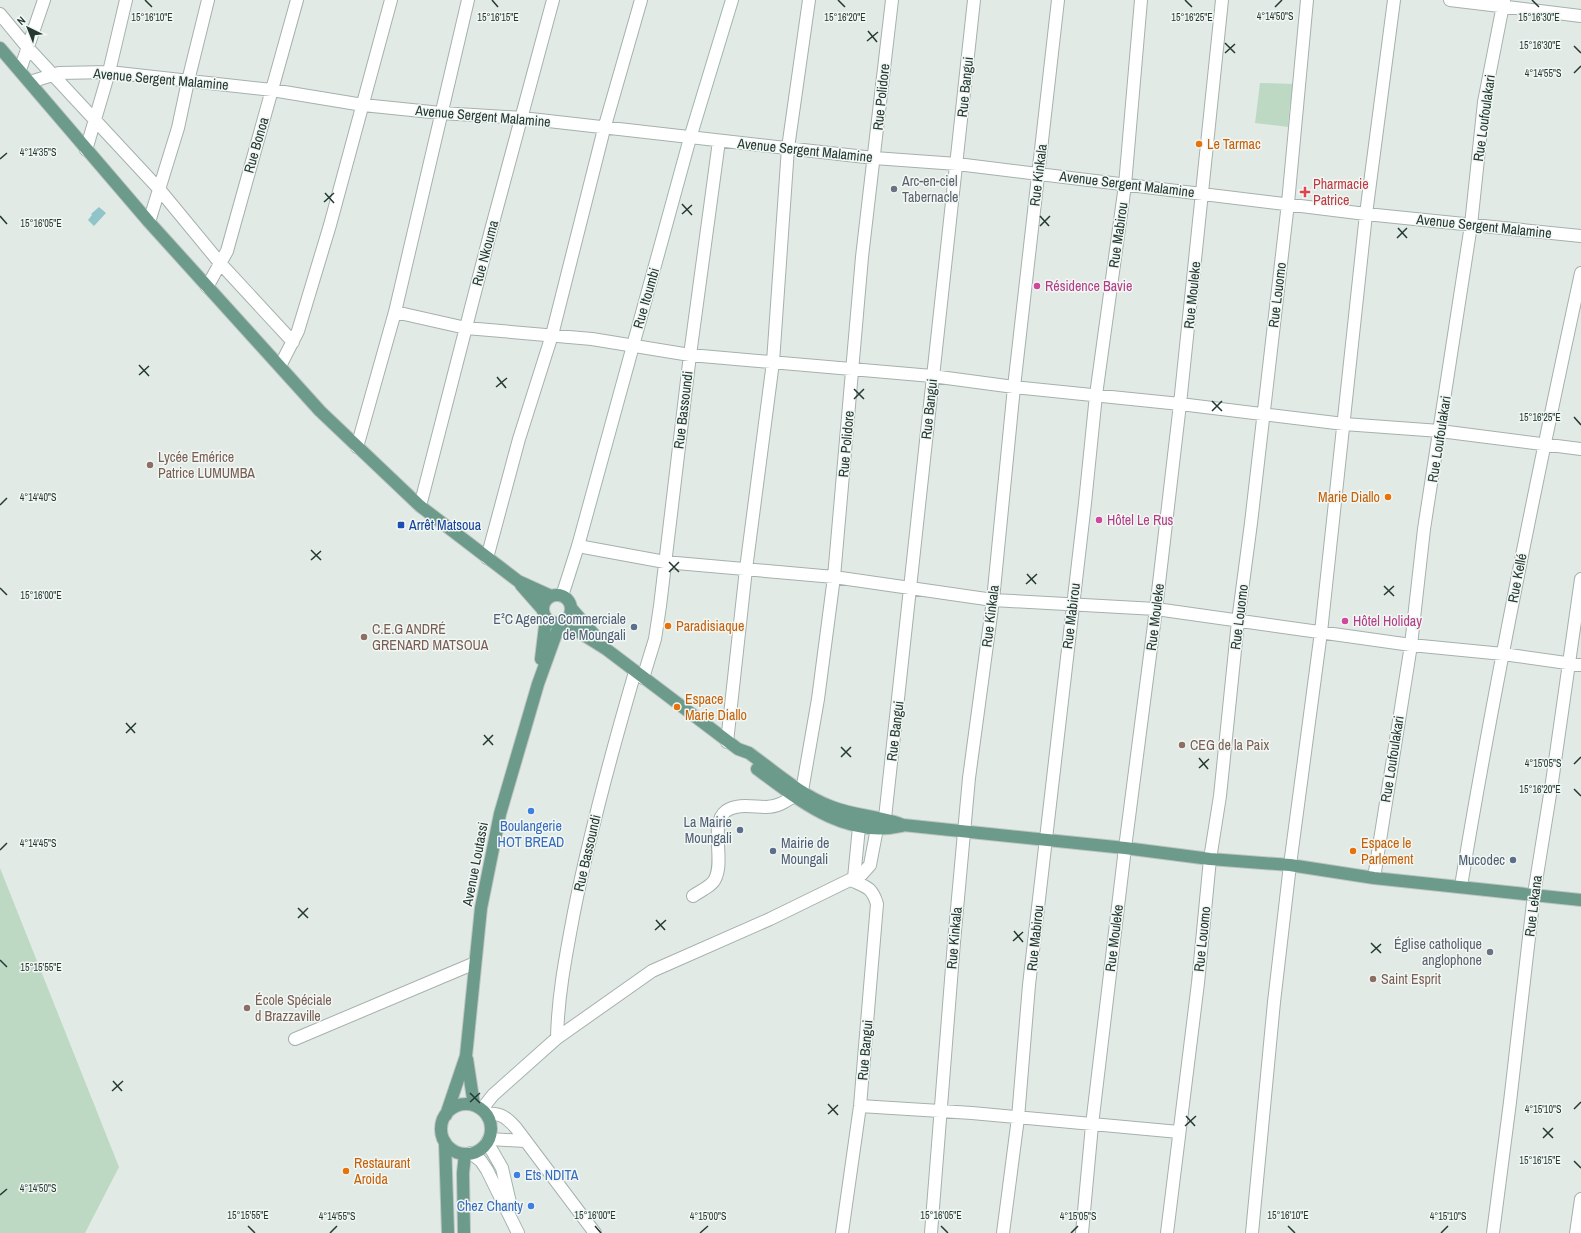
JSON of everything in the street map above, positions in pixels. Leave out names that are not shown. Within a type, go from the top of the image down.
[{"type":"main road","points":[[0,48],[86,150],[207,287],[320,411],[357,447],[420,506],[518,581],[552,623],[562,622],[606,650],[738,749],[745,760],[798,793],[813,810],[830,818],[880,821],[903,825],[1125,848],[1210,859],[1290,865],[1374,878],[1461,886],[1581,900]]},
{"type":"main road","points":[[518,581],[556,596],[566,598],[571,608],[606,650]]},
{"type":"main road","points":[[538,684],[546,600],[556,596]]},
{"type":"main road","points":[[538,684],[562,622],[571,614],[571,608]]},
{"type":"main road","name":"Avenue Loutassi","points":[[446,1115],[466,1056],[481,908],[500,814],[538,684]]},
{"type":"main road","name":"Avenue Loutassi","points":[[466,1056],[481,1110]]},
{"type":"main road","points":[[445,1142],[451,1148],[468,1153],[483,1147],[488,1141],[491,1126],[481,1110],[458,1105],[446,1115],[441,1128],[445,1142],[448,1233]]},
{"type":"main road","points":[[464,1233],[463,1173],[468,1153]]},
{"type":"street","points":[[20,70],[44,0]]},
{"type":"street","points":[[86,150],[109,72],[126,0]]},
{"type":"street","points":[[149,222],[178,128],[208,0]]},
{"type":"street","name":"Rue Bonoa","points":[[207,287],[227,251],[297,0]]},
{"type":"street","points":[[280,366],[298,332],[330,225],[391,0]]},
{"type":"street","points":[[357,447],[395,312],[468,0]]},
{"type":"street","name":"Rue Nkouma","points":[[420,506],[553,0]]},
{"type":"street","points":[[488,558],[519,439],[552,335],[604,128],[641,0]]},
{"type":"street","name":"Rue Itoumbi","points":[[556,596],[578,546],[690,138],[732,0]]},
{"type":"street","points":[[727,742],[746,569],[773,362],[788,148],[809,0]]},
{"type":"street","name":"Rue Polidore","points":[[798,793],[818,699],[834,578],[862,257],[892,0]]},
{"type":"street","name":"Rue Bangui","points":[[481,1110],[493,1095],[557,1038],[652,971],[770,919],[853,879],[862,874],[870,865],[880,821],[911,588],[932,376],[957,164],[974,0]]},
{"type":"street","name":"Rue Kinkala","points":[[931,1233],[964,831],[993,600],[1014,387],[1058,0]]},
{"type":"street","name":"Rue Mabirou","points":[[1003,1233],[1018,1118],[1029,985],[1096,395],[1125,185],[1141,0]]},
{"type":"street","name":"Rue Mouleke","points":[[1082,1233],[1092,1125],[1180,404],[1222,0]]},
{"type":"street","name":"Rue Louomo","points":[[1167,1233],[1198,984],[1210,859],[1220,796],[1238,621],[1288,203],[1307,0]]},
{"type":"street","points":[[1252,1233],[1274,1002],[1290,865],[1321,632],[1366,214],[1394,0]]},
{"type":"street","points":[[1450,0],[1504,3],[1581,16]]},
{"type":"street","name":"Rue Loufoulakari","points":[[1374,878],[1411,646],[1424,529],[1471,225],[1484,102],[1504,3]]},
{"type":"street","points":[[0,14],[28,48],[159,189],[220,263],[293,342]]},
{"type":"street","name":"Avenue Sergent Malamine","points":[[30,82],[58,73],[109,72],[272,90],[363,105],[441,113],[522,118],[874,158],[957,164],[1288,203],[1366,214],[1581,236]]},
{"type":"street","name":"Rue Bassoundi","points":[[557,1038],[560,982],[583,863],[616,736],[639,675],[655,639],[718,141]]},
{"type":"street","name":"Rue Kellé","points":[[1461,886],[1503,654],[1581,272]]},
{"type":"street","points":[[395,312],[466,328],[552,335],[632,345],[690,355],[932,376],[1014,387],[1180,404],[1344,424],[1440,431],[1545,443],[1581,449]]},
{"type":"street","points":[[578,546],[665,562],[834,578],[993,600],[1072,606],[1156,609],[1411,646],[1503,654],[1569,662],[1581,665]]},
{"type":"street","name":"Rue Lekana","points":[[1493,1233],[1534,894],[1581,579]]},
{"type":"street","points":[[693,896],[706,888],[715,879],[719,864],[717,830],[721,817],[727,810],[741,806],[766,807],[781,804],[798,793]]},
{"type":"street","points":[[853,879],[860,820]]},
{"type":"street","name":"Rue Bangui","points":[[842,1233],[860,1106],[877,904],[873,892],[853,879]]},
{"type":"street","points":[[295,1039],[475,963]]},
{"type":"street","points":[[860,1106],[1179,1132]]},
{"type":"street","points":[[481,1110],[501,1115],[516,1128],[595,1233]]},
{"type":"street","points":[[516,1228],[502,1168],[488,1141],[525,1141]]},
{"type":"street","points":[[468,1153],[482,1161],[516,1228]]},
{"type":"street","points":[[1576,1233],[1581,1199]]},
{"type":"green space","points":[[1260,83],[1297,84],[1295,103],[1290,104],[1288,127],[1255,123]]},
{"type":"green space","points":[[0,868],[119,1167],[85,1233],[0,1233]]},
{"type":"water","points":[[99,207],[106,213],[94,226],[88,220],[92,215],[91,214]]},
{"type":"place","name":"Le Tarmac","points":[[1199,144]]},
{"type":"place","name":"Arc-en-ciel Tabernacle","points":[[894,189]]},
{"type":"place","name":"Pharmacie Patrice","points":[[1305,192]]},
{"type":"place","name":"Résidence Bavie","points":[[1037,286]]},
{"type":"place","name":"Lycée Emérice Patrice LUMUMBA","points":[[150,465]]},
{"type":"place","name":"Marie Diallo","points":[[1388,497]]},
{"type":"place","name":"Hôtel Le Rus","points":[[1099,520]]},
{"type":"place","name":"Arrêt Matsoua","points":[[401,525]]},
{"type":"place","name":"Hôtel Holiday","points":[[1345,621]]},
{"type":"place","name":"Paradisiaque","points":[[668,626]]},
{"type":"place","name":"E²C Agence Commerciale de Moungali","points":[[634,627]]},
{"type":"place","name":"C.E.G ANDRÉ GRENARD MATSOUA","points":[[364,637]]},
{"type":"place","name":"Espace Marie Diallo","points":[[677,707]]},
{"type":"place","name":"CEG de la Paix","points":[[1182,745]]},
{"type":"place","name":"Boulangerie HOT BREAD","points":[[531,811]]},
{"type":"place","name":"La Mairie Moungali","points":[[740,830]]},
{"type":"place","name":"Mairie de Moungali","points":[[773,851]]},
{"type":"place","name":"Espace le Parlement","points":[[1353,851]]},
{"type":"place","name":"Mucodec","points":[[1513,860]]},
{"type":"place","name":"Église catholique anglophone","points":[[1490,952]]},
{"type":"place","name":"Saint Esprit","points":[[1373,979]]},
{"type":"place","name":"École Spéciale d Brazzaville","points":[[247,1008]]},
{"type":"place","name":"Restaurant Aroida","points":[[346,1171]]},
{"type":"place","name":"Ets NDITA","points":[[517,1175]]},
{"type":"place","name":"Chez Chanty","points":[[531,1206]]}]
